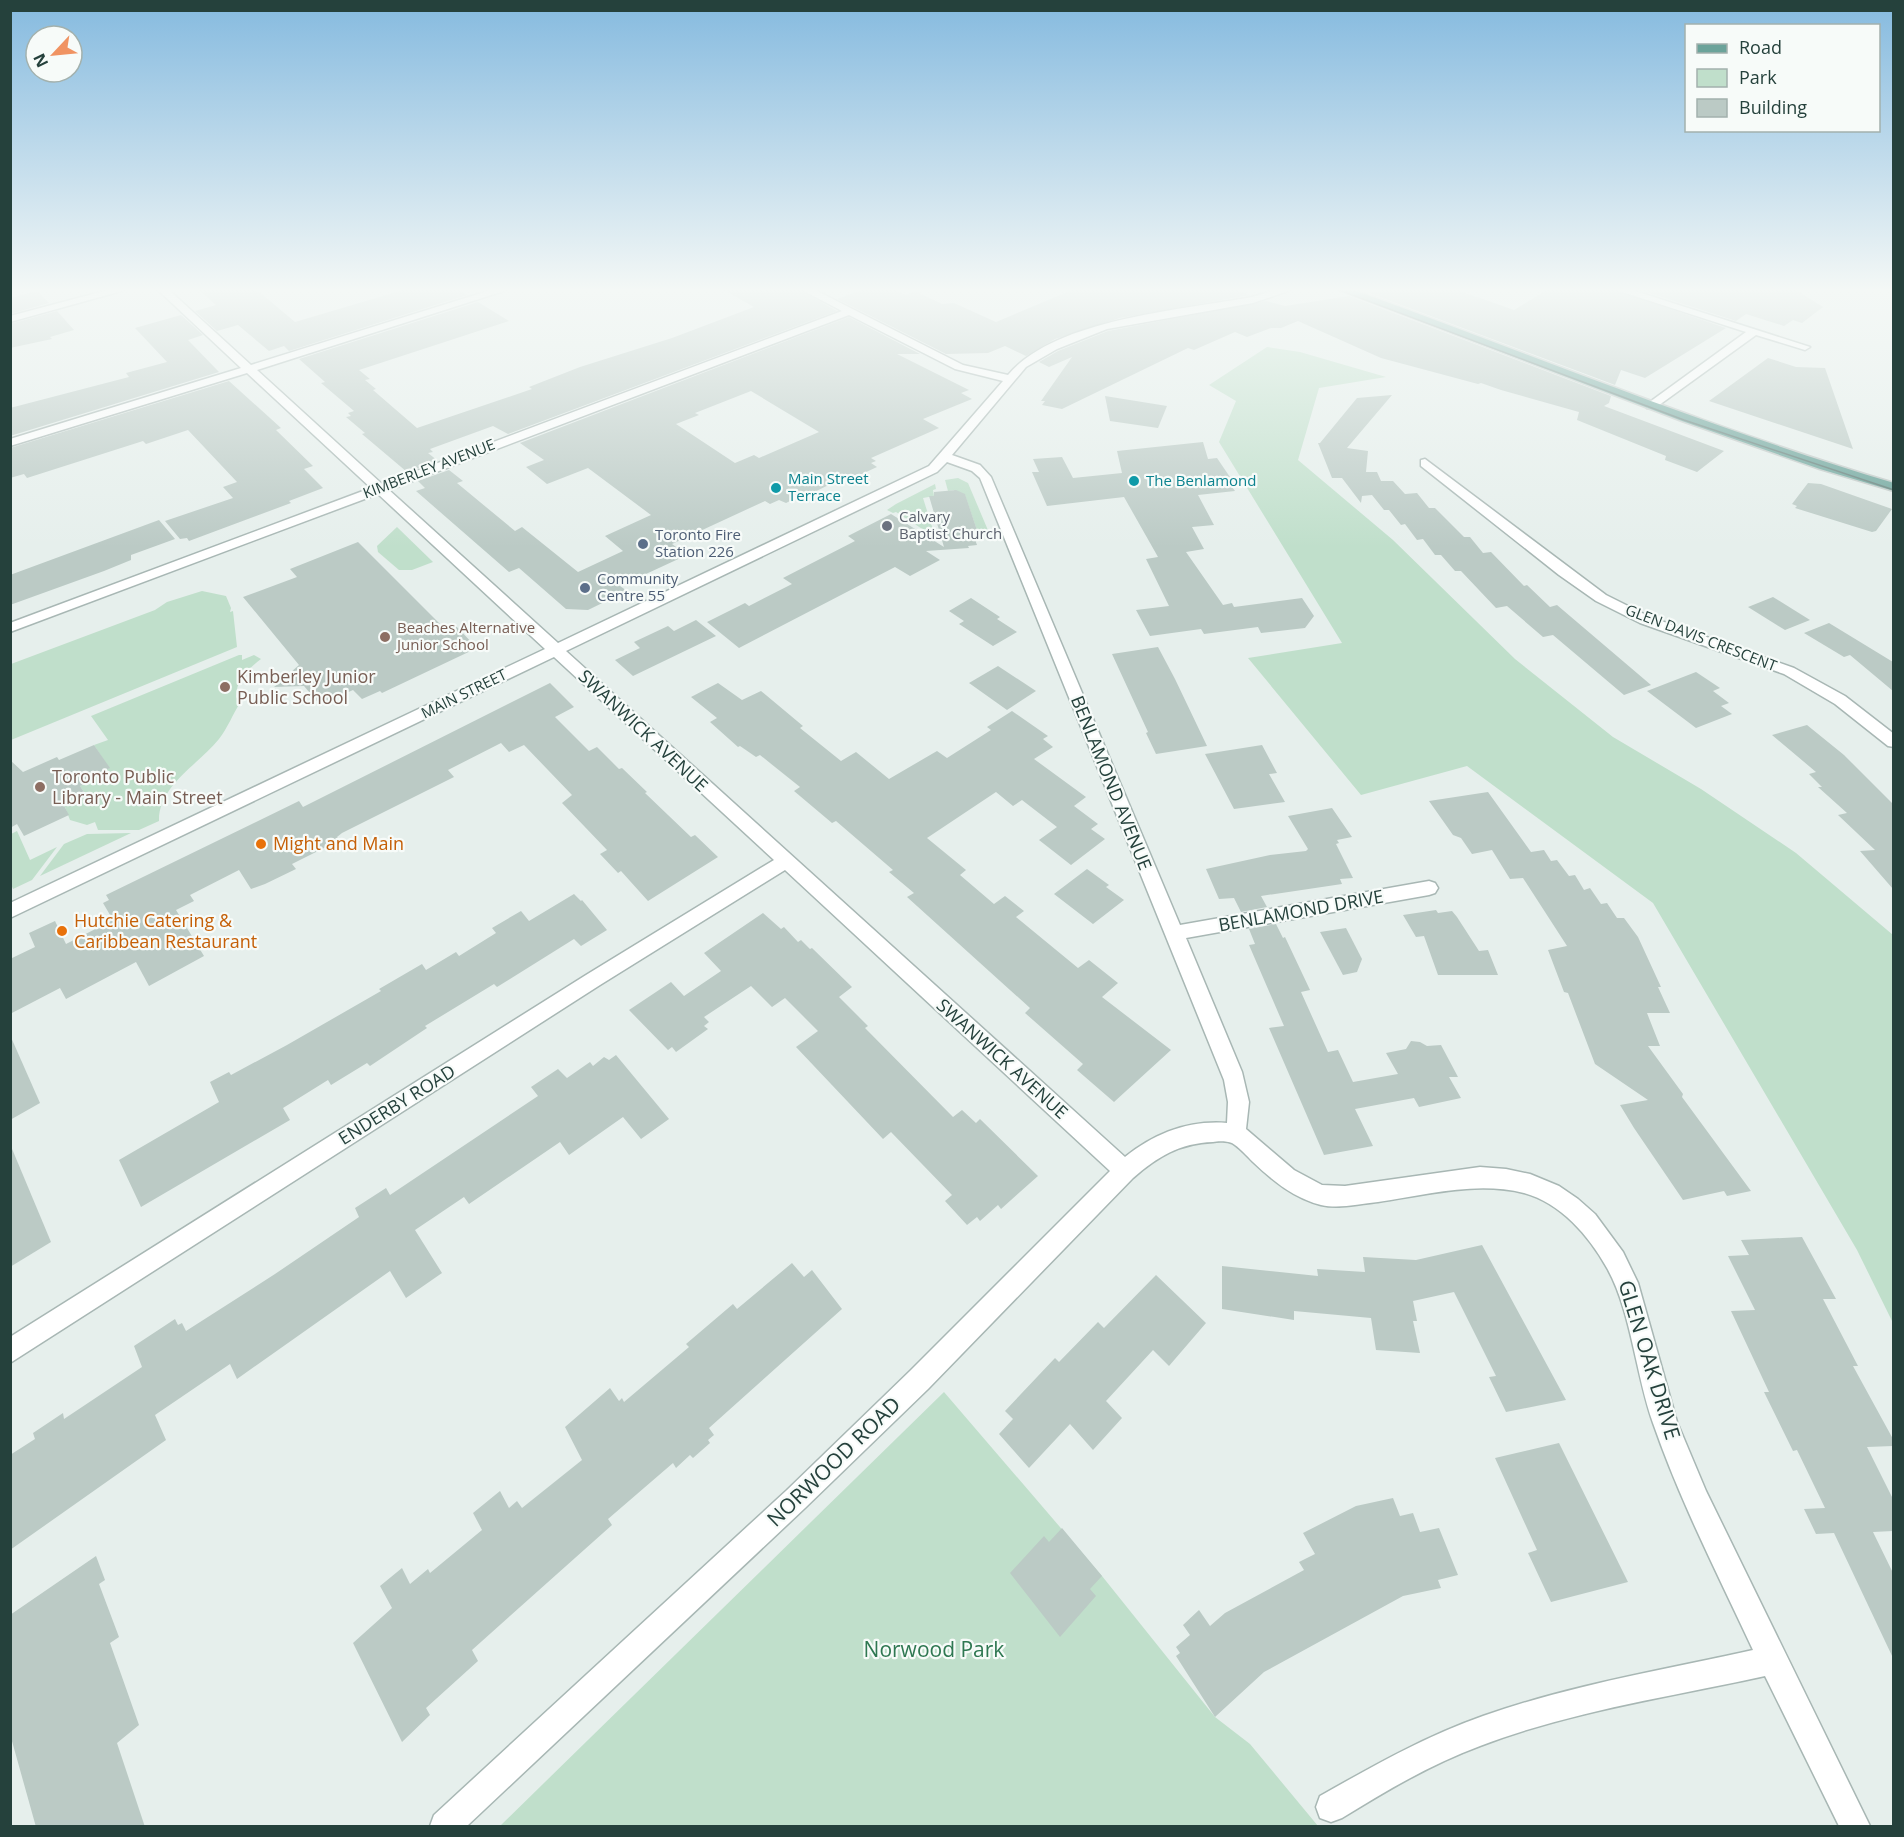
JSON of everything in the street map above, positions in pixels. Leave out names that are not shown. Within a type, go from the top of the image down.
[{"type":"main road","points":[[1571,376],[1768,449],[1893,487]]},
{"type":"street","points":[[10,443],[228,376]]},
{"type":"street","name":"SWANWICK AVENUE","points":[[257,376],[785,862],[1125,1171]]},
{"type":"street","name":"KIMBERLEY AVENUE","points":[[10,628],[678,376]]},
{"type":"street","points":[[996,376],[1010,379]]},
{"type":"street","name":"MAIN STREET","points":[[10,911],[933,469],[946,457],[1013,376]]},
{"type":"street","points":[[1651,406],[1693,376]]},
{"type":"street","name":"BENLAMOND AVENUE","points":[[946,457],[976,468],[985,477],[1232,1072],[1240,1098],[1240,1116],[1235,1133]]},
{"type":"street","name":"GLEN DAVIS CRESCENT","points":[[1425,463],[1564,572],[1601,598],[1645,620],[1789,672],[1840,700],[1893,742]]},
{"type":"street","name":"ENDERBY ROAD","points":[[10,1351],[593,980],[785,862]]},
{"type":"street","name":"BENLAMOND DRIVE","points":[[1173,933],[1428,888]]},
{"type":"street","name":"NORWOOD ROAD","points":[[445,1827],[796,1499],[919,1380],[1125,1171],[1149,1150],[1170,1140],[1216,1131],[1235,1133]]},
{"type":"street","name":"GLEN OAK DRIVE","points":[[1235,1133],[1285,1176],[1323,1195],[1345,1196],[1480,1177],[1500,1177],[1535,1185],[1554,1195],[1583,1217],[1608,1245],[1627,1283],[1665,1422],[1697,1500],[1772,1660],[1855,1827]]},
{"type":"street","points":[[1331,1807],[1446,1746],[1504,1723],[1597,1699],[1772,1660]]},
{"type":"green space","points":[[1223,376],[1386,377],[1319,388],[1298,460],[1393,540],[1515,659],[1613,737],[1701,789],[1796,853],[1893,935],[1893,1323],[1857,1250],[1653,903],[1467,766],[1361,795],[1248,658],[1342,643],[1219,442],[1236,401],[1209,385]]},
{"type":"green space","points":[[958,478],[968,483],[990,535],[980,536],[978,533],[965,495],[955,493],[954,490],[948,491],[945,480]]},
{"type":"green space","points":[[935,484],[934,496],[923,498],[934,533],[930,530],[927,532],[896,512],[887,510],[896,504]]},
{"type":"green space","points":[[397,527],[433,562],[412,570],[399,570],[378,552],[377,546]]},
{"type":"green space","points":[[202,591],[226,596],[231,608],[230,612],[233,611],[237,647],[11,740],[11,664],[155,610],[167,602]]},
{"type":"green space","points":[[242,655],[242,660],[254,655],[261,659],[240,680],[236,697],[240,703],[222,735],[181,776],[165,797],[160,808],[159,821],[139,830],[98,830],[95,822],[87,825],[70,820],[65,807],[51,813],[48,808],[84,792],[80,786],[84,784],[82,781],[109,768],[94,745],[108,740],[91,716]]},
{"type":"green space","points":[[17,831],[30,860],[57,847],[32,880],[13,889],[10,882],[11,834]]},
{"type":"green space","points":[[131,833],[40,876],[64,844],[87,834]]},
{"type":"green space","name":"Norwood Park","points":[[944,1392],[1102,1576],[1215,1717],[1250,1744],[1318,1826],[500,1826]]},
{"type":"building","points":[[207,376],[10,436],[10,408],[129,377]]},
{"type":"building","points":[[318,376],[366,376],[370,379],[365,380],[376,389],[373,390],[417,428],[532,389],[529,387],[558,376],[664,376],[508,434],[493,426],[430,449],[433,452],[428,453],[438,461],[407,472],[362,434],[365,433],[346,417],[351,416],[348,413],[354,411],[321,383],[325,382]]},
{"type":"building","points":[[696,376],[940,376],[969,390],[961,393],[972,399],[923,419],[939,428],[871,458],[876,461],[871,463],[877,467],[851,479],[847,476],[798,500],[796,498],[786,503],[779,500],[770,504],[765,501],[672,544],[687,555],[620,586],[627,591],[588,610],[566,609],[519,568],[509,572],[416,491],[425,488],[418,481],[449,470],[463,481],[457,483],[515,531],[522,527],[578,572],[623,551],[605,536],[651,515],[588,468],[547,484],[526,467],[544,460],[520,443]],"holes":[[[751,391],[819,432],[759,458],[754,455],[735,463],[676,424],[699,415],[695,413]]]},
{"type":"building","points":[[1059,376],[1131,376],[1062,409],[1042,405],[1045,401],[1041,401]]},
{"type":"building","points":[[1447,376],[1558,376],[1611,396],[1609,403],[1604,406],[1724,451],[1697,472],[1665,460],[1666,456],[1577,420],[1579,412]]},
{"type":"building","points":[[1590,376],[1619,376],[1615,385]]},
{"type":"building","points":[[1744,376],[1828,376],[1853,449],[1709,401]]},
{"type":"building","points":[[229,381],[281,428],[276,430],[313,466],[304,469],[323,488],[289,501],[291,503],[189,541],[187,538],[180,539],[165,521],[233,498],[223,487],[237,482],[188,430],[146,444],[143,441],[27,478],[24,474],[10,478],[10,448]]},
{"type":"building","points":[[1392,395],[1347,448],[1368,451],[1366,472],[1377,472],[1381,481],[1393,481],[1405,494],[1417,493],[1429,508],[1435,508],[1464,537],[1470,537],[1483,553],[1491,552],[1524,586],[1527,585],[1550,607],[1557,605],[1651,685],[1624,695],[1553,635],[1543,637],[1507,606],[1496,608],[1461,571],[1455,571],[1441,555],[1435,555],[1423,539],[1417,540],[1405,524],[1401,525],[1372,495],[1362,496],[1361,503],[1342,478],[1332,478],[1318,443],[1357,398]]},
{"type":"building","points":[[1105,396],[1167,406],[1158,428],[1110,421]]},
{"type":"building","points":[[1203,442],[1208,459],[1217,458],[1234,483],[1230,484],[1235,491],[1198,495],[1214,525],[1192,527],[1204,549],[1186,552],[1223,605],[1232,603],[1234,607],[1302,598],[1314,616],[1305,628],[1261,633],[1258,627],[1204,634],[1201,629],[1150,636],[1136,610],[1169,606],[1146,559],[1158,557],[1124,497],[1047,506],[1032,472],[1039,472],[1033,459],[1062,457],[1073,478],[1122,473],[1117,451]]},
{"type":"building","points":[[1808,483],[1821,484],[1892,509],[1876,531],[1872,532],[1795,508],[1797,506],[1792,504]]},
{"type":"building","points":[[956,490],[965,494],[978,533],[973,534],[977,545],[968,546],[969,548],[926,551],[940,560],[910,576],[895,567],[739,648],[707,622],[745,603],[749,606],[792,584],[783,578],[855,541],[848,536],[891,514],[944,547],[929,496],[934,496],[934,492]]},
{"type":"building","points":[[159,520],[175,539],[131,555],[131,560],[104,571],[10,605],[10,575]]},
{"type":"building","points":[[358,542],[445,629],[454,624],[477,648],[382,693],[380,691],[362,699],[353,690],[320,705],[304,686],[274,687],[299,665],[243,597],[297,577],[290,569]]},
{"type":"building","points":[[1773,597],[1810,620],[1785,630],[1748,607]]},
{"type":"building","points":[[971,598],[1000,617],[997,619],[1017,632],[993,646],[959,624],[964,621],[949,611]]},
{"type":"building","points":[[696,620],[716,636],[633,676],[615,660],[640,648],[634,642],[668,626],[674,631]]},
{"type":"building","points":[[1829,623],[1893,662],[1893,691],[1850,655],[1844,657],[1804,633]]},
{"type":"building","points":[[1158,647],[1207,746],[1156,754],[1112,654]]},
{"type":"building","points":[[998,666],[1036,691],[1007,710],[969,683]]},
{"type":"building","points":[[1696,672],[1720,688],[1713,691],[1729,703],[1721,706],[1732,714],[1696,728],[1647,691]]},
{"type":"building","points":[[550,683],[574,707],[555,717],[589,751],[597,747],[619,769],[622,768],[691,837],[695,835],[718,857],[648,901],[621,871],[618,873],[600,854],[607,850],[562,803],[572,795],[524,745],[509,752],[501,743],[448,770],[454,777],[342,833],[337,837],[340,840],[292,864],[296,869],[251,889],[239,870],[190,895],[194,901],[176,910],[204,956],[149,986],[136,962],[66,999],[60,988],[10,1014],[10,959],[35,947],[29,933],[55,921],[66,944],[113,920],[103,903],[109,900],[106,895],[299,801],[303,807]]},
{"type":"building","points":[[718,683],[742,700],[761,691],[803,726],[800,728],[841,761],[856,752],[889,779],[937,751],[947,758],[991,730],[987,727],[1012,711],[1048,736],[1043,739],[1053,747],[1034,759],[1086,797],[1074,806],[1098,824],[1091,829],[1105,839],[1071,865],[1039,840],[1057,827],[1022,800],[1013,806],[996,792],[927,838],[966,870],[960,875],[994,904],[1005,896],[1024,911],[1016,917],[1078,968],[1089,960],[1118,983],[1102,997],[1171,1050],[1114,1102],[1077,1070],[1083,1064],[1025,1013],[1030,1008],[907,897],[914,893],[889,872],[893,870],[836,821],[832,823],[794,791],[800,787],[760,755],[756,757],[740,746],[738,747],[710,722],[717,718],[691,697]]},
{"type":"building","points":[[1807,725],[1844,755],[1893,804],[1893,889],[1860,851],[1875,850],[1838,815],[1847,813],[1818,787],[1822,787],[1809,774],[1816,772],[1772,735]]},
{"type":"building","points":[[94,745],[110,768],[82,781],[85,784],[80,786],[84,792],[62,802],[69,815],[24,836],[17,824],[10,828],[10,760],[23,772],[57,757],[59,760]]},
{"type":"building","points":[[1262,745],[1277,773],[1269,774],[1285,802],[1234,809],[1205,754]]},
{"type":"building","points":[[1488,792],[1531,852],[1544,850],[1551,861],[1557,860],[1569,876],[1575,875],[1584,890],[1590,888],[1601,904],[1607,903],[1617,918],[1624,918],[1638,937],[1670,1013],[1647,1013],[1660,1046],[1648,1046],[1683,1094],[1682,1097],[1751,1191],[1727,1196],[1724,1191],[1683,1200],[1634,1128],[1620,1105],[1648,1100],[1595,1064],[1568,993],[1564,992],[1548,950],[1567,946],[1523,878],[1510,879],[1492,850],[1472,854],[1461,838],[1453,835],[1429,801]]},
{"type":"building","points":[[1332,808],[1352,837],[1337,840],[1339,843],[1336,844],[1353,878],[1340,879],[1342,884],[1261,896],[1267,907],[1241,912],[1234,898],[1219,899],[1206,869],[1270,855],[1306,851],[1308,849],[1288,816]]},
{"type":"building","points":[[1087,869],[1109,885],[1106,887],[1124,900],[1093,924],[1054,894]]},
{"type":"building","points":[[574,894],[582,900],[607,930],[581,946],[574,939],[497,987],[494,984],[425,1026],[427,1028],[370,1066],[367,1063],[331,1085],[328,1080],[283,1108],[290,1120],[141,1207],[119,1160],[219,1102],[210,1082],[229,1072],[231,1075],[287,1045],[381,991],[379,989],[422,964],[426,970],[456,952],[459,956],[496,933],[492,928],[521,911],[529,921]]},
{"type":"building","points":[[1436,910],[1438,913],[1452,911],[1479,951],[1488,950],[1498,975],[1438,975],[1424,936],[1416,937],[1403,915]]},
{"type":"building","points":[[763,913],[781,929],[784,927],[798,942],[801,940],[810,949],[812,948],[852,987],[839,997],[868,1026],[865,1028],[953,1117],[962,1110],[976,1123],[980,1119],[1038,1176],[1001,1209],[998,1205],[980,1221],[977,1217],[967,1225],[945,1201],[952,1195],[891,1132],[883,1139],[796,1047],[818,1031],[785,998],[772,1007],[751,986],[704,1017],[709,1022],[704,1026],[708,1029],[676,1052],[672,1047],[668,1050],[629,1010],[671,982],[684,996],[721,971],[704,953]]},
{"type":"building","points":[[1276,924],[1283,938],[1285,937],[1310,990],[1301,992],[1328,1052],[1338,1050],[1353,1082],[1398,1074],[1386,1053],[1406,1049],[1411,1041],[1427,1046],[1441,1045],[1458,1077],[1449,1077],[1461,1098],[1419,1107],[1414,1098],[1355,1109],[1373,1146],[1324,1155],[1269,1028],[1284,1026],[1249,945],[1255,944],[1249,929]]},
{"type":"building","points":[[1346,928],[1362,959],[1357,972],[1343,975],[1320,932]]},
{"type":"building","points":[[10,1035],[40,1103],[10,1120]]},
{"type":"building","points":[[616,1055],[669,1119],[641,1139],[623,1117],[569,1155],[560,1142],[469,1204],[464,1197],[415,1230],[442,1273],[406,1298],[390,1271],[237,1379],[230,1364],[155,1415],[166,1440],[10,1550],[10,1455],[35,1439],[33,1433],[63,1413],[64,1419],[142,1367],[134,1346],[175,1319],[178,1325],[182,1323],[186,1331],[275,1274],[359,1217],[355,1208],[386,1188],[390,1195],[538,1096],[531,1087],[558,1069],[567,1078],[590,1062],[593,1066],[604,1057],[609,1060]]},
{"type":"building","points":[[10,1144],[51,1242],[10,1267]]},
{"type":"building","points":[[1802,1237],[1836,1299],[1823,1299],[1858,1366],[1853,1366],[1893,1439],[1893,1446],[1867,1447],[1893,1499],[1893,1531],[1873,1532],[1893,1573],[1893,1658],[1834,1533],[1816,1534],[1804,1509],[1825,1508],[1797,1450],[1793,1451],[1764,1392],[1769,1392],[1731,1311],[1755,1310],[1728,1256],[1749,1255],[1741,1240]]},
{"type":"building","points":[[1482,1245],[1566,1400],[1506,1412],[1489,1377],[1496,1376],[1454,1292],[1413,1301],[1417,1321],[1413,1321],[1420,1353],[1376,1350],[1371,1318],[1294,1311],[1294,1320],[1222,1309],[1222,1266],[1318,1276],[1317,1269],[1365,1272],[1363,1257],[1416,1260]]},
{"type":"building","points":[[792,1263],[804,1277],[812,1270],[842,1309],[709,1428],[714,1435],[708,1440],[710,1443],[693,1458],[690,1455],[676,1468],[673,1463],[608,1519],[612,1525],[472,1650],[478,1661],[426,1708],[430,1715],[402,1742],[353,1643],[392,1608],[380,1586],[402,1568],[410,1584],[428,1569],[430,1573],[482,1530],[473,1513],[500,1491],[509,1508],[517,1501],[522,1508],[582,1460],[565,1427],[610,1388],[619,1401],[622,1398],[624,1402],[689,1347],[686,1344],[733,1304],[737,1309]]},
{"type":"building","points":[[1156,1275],[1206,1323],[1169,1366],[1153,1350],[1106,1401],[1122,1418],[1093,1450],[1070,1424],[1029,1468],[999,1434],[1013,1419],[1005,1411],[1055,1358],[1059,1362],[1098,1322],[1104,1328]]},
{"type":"building","points":[[1559,1443],[1628,1582],[1551,1602],[1528,1553],[1537,1550],[1495,1458]]},
{"type":"building","points":[[1393,1498],[1400,1516],[1413,1513],[1420,1532],[1439,1528],[1458,1575],[1438,1580],[1441,1588],[1403,1596],[1264,1672],[1215,1717],[1176,1656],[1180,1653],[1176,1647],[1190,1635],[1183,1625],[1199,1610],[1210,1626],[1225,1613],[1304,1570],[1299,1562],[1315,1554],[1303,1533],[1356,1506]]},
{"type":"building","points":[[1062,1528],[1102,1576],[1090,1589],[1096,1596],[1060,1637],[1010,1573],[1044,1536],[1049,1542]]},
{"type":"building","points":[[96,1556],[105,1580],[99,1584],[119,1637],[110,1643],[139,1725],[117,1743],[145,1827],[36,1827],[10,1734],[10,1615]]},
{"type":"tram line","points":[[1567,376],[1684,420],[1894,490]]},
{"type":"place","name":"The Benlamond","points":[[1134,481]]},
{"type":"place","name":"Main Street Terrace","points":[[776,488]]},
{"type":"place","name":"Calvary Baptist Church","points":[[887,526]]},
{"type":"place","name":"Toronto Fire Station 226","points":[[643,544]]},
{"type":"place","name":"Community Centre 55","points":[[585,588]]},
{"type":"place","name":"Beaches Alternative Junior School","points":[[385,637]]},
{"type":"place","name":"Kimberley Junior Public School","points":[[225,687]]},
{"type":"place","name":"Toronto Public Library - Main Street","points":[[40,787]]},
{"type":"place","name":"Might and Main","points":[[261,844]]},
{"type":"place","name":"Hutchie Catering & Caribbean Restaurant","points":[[62,931]]}]
